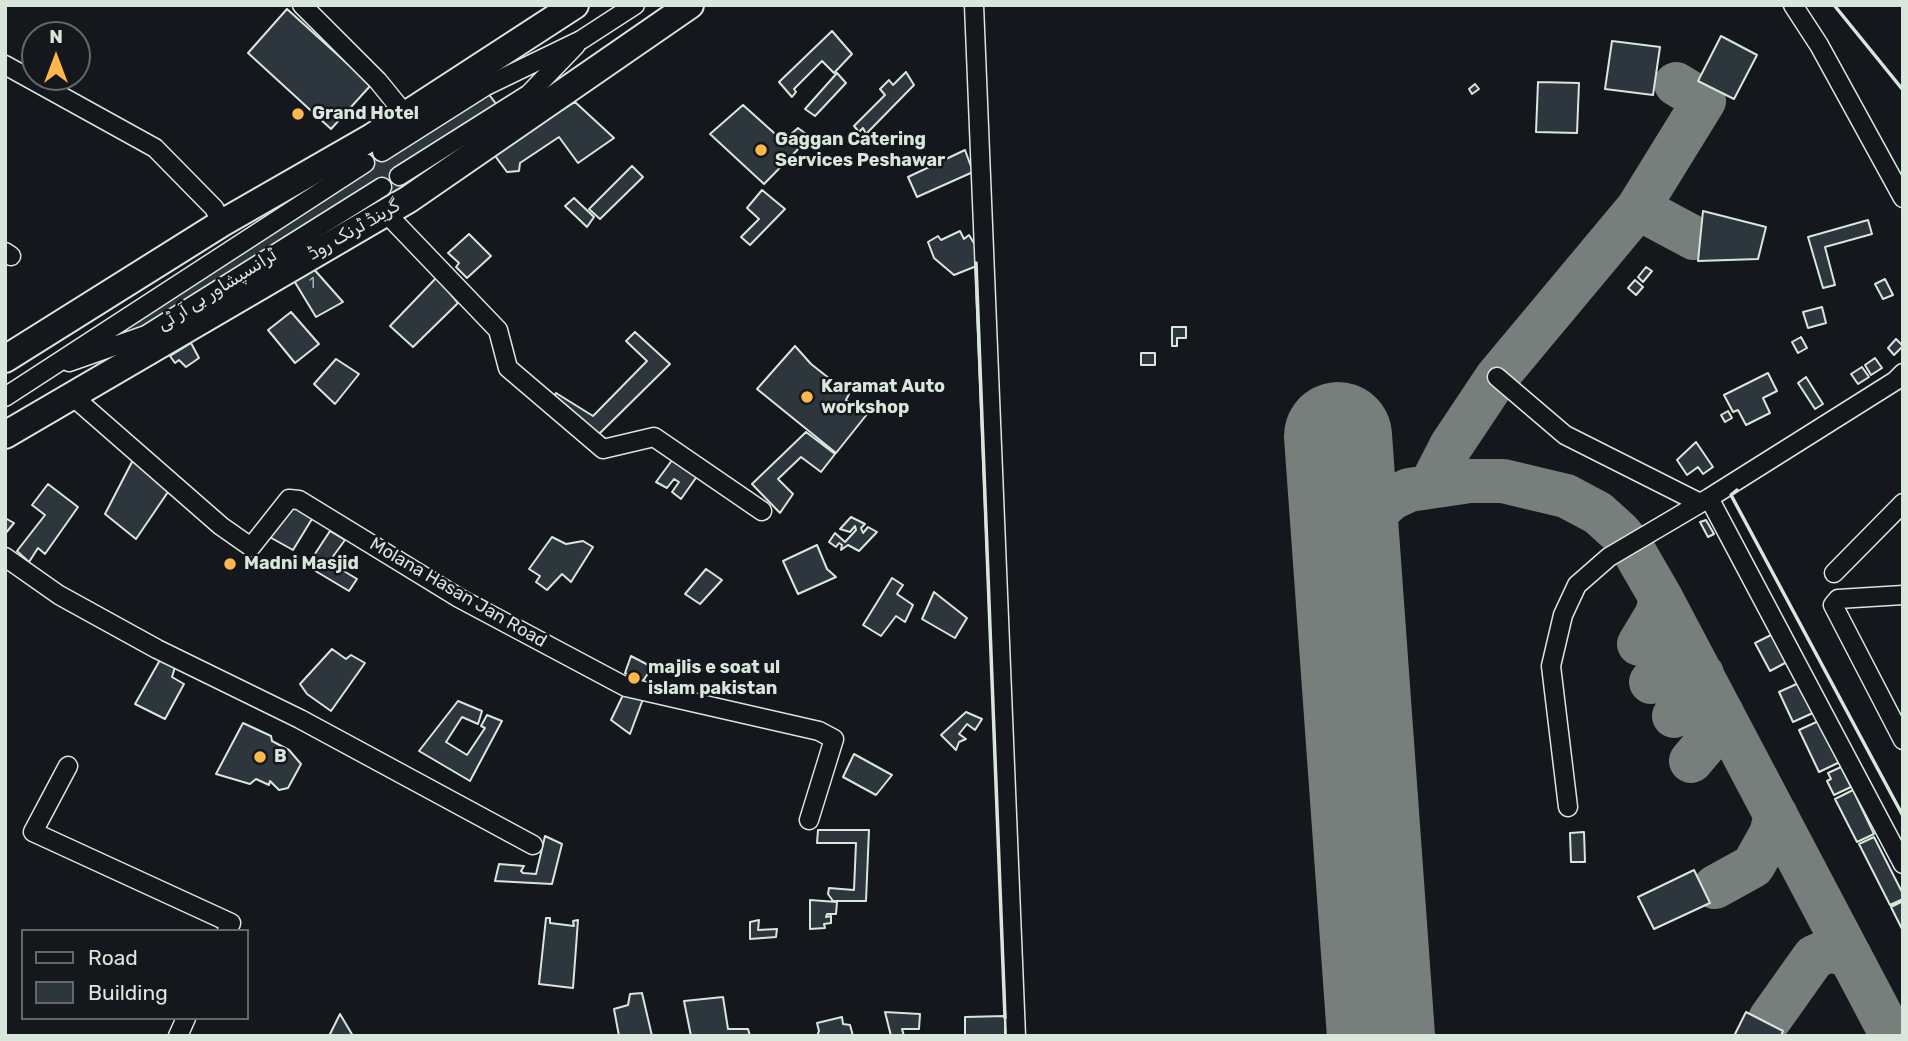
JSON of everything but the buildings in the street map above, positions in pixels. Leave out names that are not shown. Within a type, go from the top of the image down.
[{"type":"highway","points":[[5,359],[222,223],[372,136],[575,5]]},
{"type":"highway","name":"گرینڈ ٹرنک روڈ","points":[[5,435],[690,5]]},
{"type":"street","points":[[302,5],[378,81],[404,113]]},
{"type":"street","points":[[382,152],[486,86],[581,40],[635,5]]},
{"type":"street","points":[[974,5],[1016,1036]]},
{"type":"street","points":[[1793,5],[1819,45],[1903,198]]},
{"type":"street","points":[[398,176],[528,94],[581,40]]},
{"type":"street","points":[[5,65],[155,148],[214,208],[222,223]]},
{"type":"street","name":"ٹرانسپشاور بی آر ٹی","points":[[5,397],[365,163]]},
{"type":"street","points":[[383,200],[498,330],[508,368],[603,449],[654,437],[762,511]]},
{"type":"street","name":"ٹرانسپشاور بی آر ٹی","points":[[43,374],[146,335],[383,200]]},
{"type":"street","points":[[1568,807],[1551,666],[1563,615],[1577,585],[1609,557],[1895,381],[1903,373]]},
{"type":"street","points":[[1497,377],[1566,435],[1704,500],[1903,863]]},
{"type":"street","name":"Molana Hasan Jan Road","points":[[69,394],[220,526],[251,547],[289,499],[299,500],[459,598],[626,687],[819,731],[834,739],[809,820]]},
{"type":"street","points":[[1833,573],[1903,502]]},
{"type":"street","points":[[5,556],[59,594],[157,649],[300,719],[533,845]]},
{"type":"street","points":[[1903,595],[1838,599],[1833,605],[1896,715],[1903,740]]},
{"type":"street","points":[[68,766],[33,832],[231,923],[228,929]]},
{"type":"street","points":[[178,1036],[186,1020]]},
{"type":"taxiway","points":[[1431,485],[1451,446],[1497,377],[1638,208],[1704,101],[1676,84]]},
{"type":"taxiway","points":[[1638,208],[1694,238]]},
{"type":"taxiway","points":[[1347,553],[1356,530],[1392,498],[1409,490],[1470,481],[1503,481],[1566,496],[1598,513],[1631,546],[1661,598],[1892,1036]]},
{"type":"taxiway","points":[[1639,644],[1657,614],[1661,598]]},
{"type":"taxiway","points":[[1651,682],[1677,649],[1680,634]]},
{"type":"taxiway","points":[[1674,716],[1702,674]]},
{"type":"taxiway","points":[[1691,761],[1718,729],[1722,713]]},
{"type":"taxiway","points":[[1715,887],[1753,866],[1771,834],[1776,815]]},
{"type":"taxiway","points":[[1770,1019],[1814,957],[1830,950],[1850,956]]},
{"type":"runway","points":[[1338,436],[1381,1036]]},
{"type":"wall","points":[[1834,5],[1903,90]]},
{"type":"wall","points":[[976,263],[1005,1018]]},
{"type":"wall","points":[[1737,490],[1731,495],[1903,816]]},
{"type":"place","name":"Grand Hotel","points":[[298,114]]},
{"type":"place","name":"Gaggan Catering Services Peshawar","points":[[761,150]]},
{"type":"place","name":"Karamat Auto workshop","points":[[807,397]]},
{"type":"place","name":"Madni Masjid","points":[[230,564]]},
{"type":"place","name":"majlis e soat ul islam pakistan","points":[[634,678]]},
{"type":"place","name":"B","points":[[260,757]]}]
